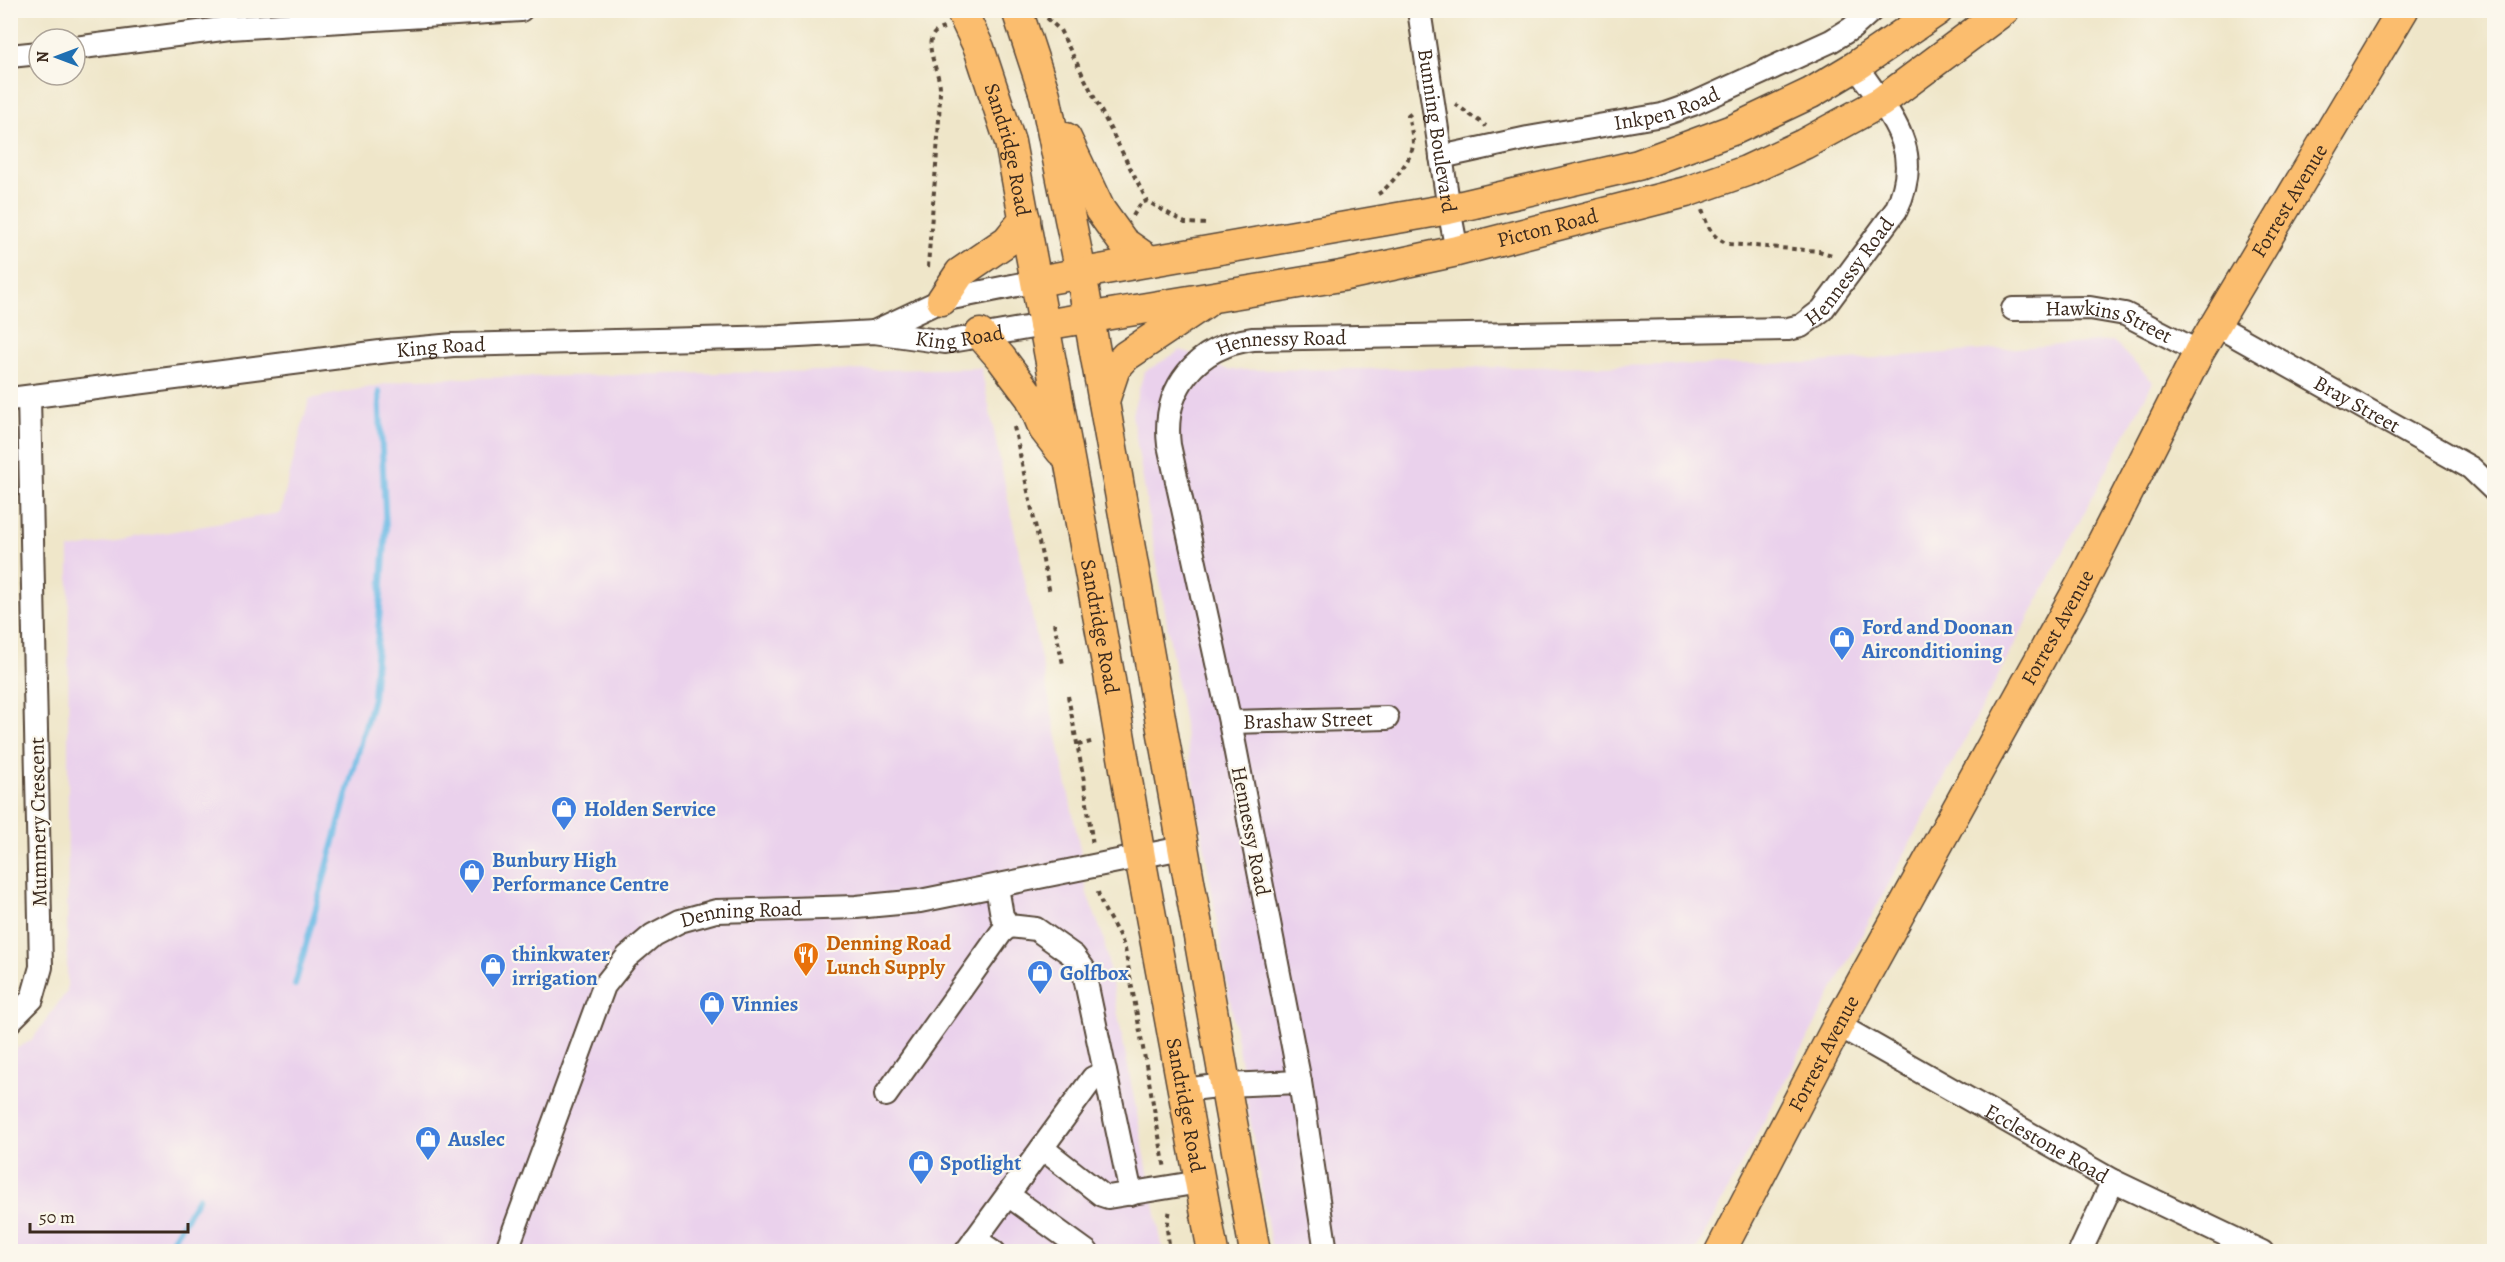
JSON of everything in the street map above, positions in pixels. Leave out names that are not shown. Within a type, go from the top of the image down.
[{"type":"main road","name":"Sandridge Road","points":[[1017,10],[1045,95],[1081,273],[1255,1251]]},
{"type":"main road","name":"Picton Road","points":[[1037,281],[1449,209],[1638,165],[1735,129],[1811,93],[1856,66],[1938,10]]},
{"type":"main road","name":"Picton Road","points":[[1044,325],[1341,276],[1457,251],[1695,190],[1746,171],[1804,144],[1881,102],[2004,10]]},
{"type":"main road","name":"Forrest Avenue","points":[[1720,1251],[1838,1025],[2082,583],[2214,324],[2403,10]]},
{"type":"main road","name":"Sandridge Road","points":[[957,18],[979,48],[1010,142],[1213,1251]]},
{"type":"main road","points":[[1045,95],[1100,210],[1123,242],[1149,261]]},
{"type":"main road","points":[[942,300],[960,273],[1007,241],[1025,219]]},
{"type":"main road","points":[[1104,401],[1114,368],[1126,356],[1215,297]]},
{"type":"main road","points":[[980,334],[1031,398],[1044,429],[1070,464]]},
{"type":"street","name":"Bunning Boulevard","points":[[1419,10],[1457,251]]},
{"type":"street","name":"Inkpen Road","points":[[1441,157],[1528,138],[1662,115],[1693,104],[1831,41],[1852,28],[1872,10]]},
{"type":"street","points":[[87,46],[229,19],[520,11]]},
{"type":"street","points":[[10,56],[27,54]]},
{"type":"street","name":"Hennessy Road","points":[[1326,1251],[1300,1082],[1230,722],[1167,432],[1170,403],[1187,373],[1199,360],[1226,344],[1253,339],[1776,329],[1801,326],[1822,310],[1896,210],[1908,173],[1908,154],[1901,135],[1856,66]]},
{"type":"street","name":"King Road","points":[[874,332],[942,300],[1037,281]]},
{"type":"street","name":"Hawkins Street","points":[[2013,309],[2090,308],[2125,314],[2199,352]]},
{"type":"street","name":"Bray Street","points":[[2214,324],[2470,468],[2494,490]]},
{"type":"street","name":"King Road","points":[[20,398],[376,352],[453,345],[757,338],[874,332],[945,342],[980,334],[1044,325]]},
{"type":"street","name":"Mummery Crescent","points":[[10,1020],[32,999],[41,967],[20,398]]},
{"type":"street","name":"Brashaw Street","points":[[1230,722],[1387,718]]},
{"type":"street","name":"Denning Road","points":[[506,1251],[604,986],[627,957],[652,935],[680,921],[716,910],[856,907],[920,901],[1182,848]]},
{"type":"street","points":[[998,886],[1002,916],[1009,926]]},
{"type":"street","points":[[886,1095],[1001,933],[1009,926],[1036,929],[1074,956],[1081,964],[1131,1194]]},
{"type":"street","name":"Ecclestone Road","points":[[1838,1025],[2113,1181],[2262,1251]]},
{"type":"street","points":[[978,1247],[1008,1195],[1041,1148],[1094,1076],[1106,1073]]},
{"type":"street","points":[[1183,1090],[1226,1085],[1300,1082]]},
{"type":"street","points":[[1041,1148],[1102,1195],[1114,1197],[1200,1182]]},
{"type":"street","points":[[2080,1251],[2113,1181]]},
{"type":"street","points":[[1008,1195],[1086,1251]]},
{"type":"path","points":[[1041,10],[1060,30],[1147,201],[1185,223],[1217,222]]},
{"type":"path","points":[[928,267],[940,85],[929,47],[931,37],[937,30],[957,18]]},
{"type":"path","points":[[1449,104],[1456,104],[1485,126],[1495,127]]},
{"type":"path","points":[[1367,196],[1386,190],[1412,154],[1413,144],[1408,116],[1412,111],[1419,110]]},
{"type":"path","points":[[1131,219],[1141,203],[1147,201]]},
{"type":"path","points":[[1700,205],[1709,231],[1717,239],[1728,244],[1819,250],[1831,253],[1841,260]]},
{"type":"path","points":[[1014,425],[1050,593]]},
{"type":"path","points":[[1054,623],[1063,664]]},
{"type":"path","points":[[1068,696],[1093,846]]},
{"type":"path","points":[[1077,745],[1095,741]]},
{"type":"path","points":[[1098,892],[1101,906],[1119,933],[1125,949],[1166,1172]]},
{"type":"path","points":[[1170,1202],[1167,1229],[1170,1251]]},
{"type":"shaded area","points":[[2113,341],[2153,382],[1695,1252],[1272,1251],[1132,414],[1144,372],[1181,350],[1228,370],[1376,369],[1806,363]]},
{"type":"shaded area","points":[[981,368],[1080,849],[1087,894],[1103,936],[1163,1251],[11,1251],[10,1052],[32,1040],[67,991],[69,549],[280,513],[309,399],[411,379]]},
{"type":"waterway","points":[[295,985],[373,698],[386,529],[379,392]]},
{"type":"waterway","points":[[165,1252],[199,1197]]},
{"type":"place","name":"Ford and Doonan Airconditioning","points":[[1842,662]]},
{"type":"place","name":"Holden Service","points":[[564,832]]},
{"type":"place","name":"Bunbury High Performance Centre","points":[[472,895]]},
{"type":"place","name":"Denning Road Lunch Supply","points":[[806,978]]},
{"type":"place","name":"thinkwater irrigation","points":[[493,989]]},
{"type":"place","name":"Golfbox","points":[[1040,996]]},
{"type":"place","name":"Vinnies","points":[[712,1027]]},
{"type":"place","name":"Auslec","points":[[428,1162]]},
{"type":"place","name":"Spotlight","points":[[921,1186]]}]
